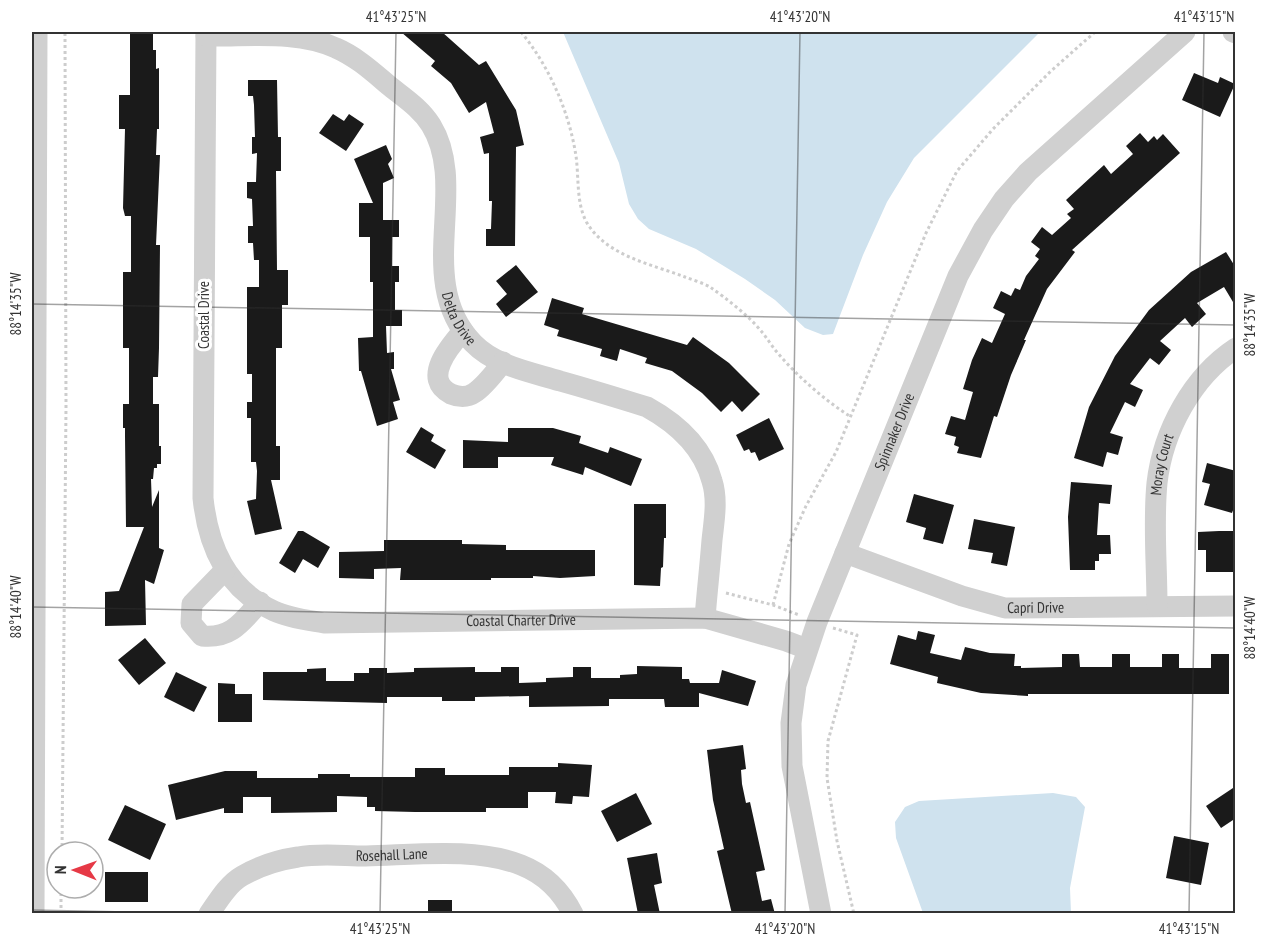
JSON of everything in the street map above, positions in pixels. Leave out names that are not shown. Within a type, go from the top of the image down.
[{"type":"street","points":[[34,914],[37,32]]},
{"type":"street","name":"Spinnaker Drive","points":[[821,914],[792,766],[791,723],[796,686],[807,649],[958,276],[983,230],[1004,199],[1028,172],[1185,32]]},
{"type":"street","name":"Delta Drive","points":[[206,34],[291,37],[325,44],[357,60],[419,110],[432,126],[441,150],[444,176],[444,274],[447,296],[463,331],[482,351],[503,362],[647,407],[668,419],[687,436],[703,458],[712,481],[716,501],[705,618]]},
{"type":"street","name":"Coastal Drive","points":[[206,34],[203,498],[206,523],[214,550],[225,570],[241,587]]},
{"type":"street","points":[[463,331],[445,352],[438,371],[441,385],[447,392],[464,397],[473,394],[503,362]]},
{"type":"street","name":"Moray Court","points":[[1157,606],[1157,481],[1163,452],[1181,409],[1194,387],[1213,366],[1236,348]]},
{"type":"street","name":"Capri Drive","points":[[845,553],[962,596],[1005,608],[1236,606]]},
{"type":"street","points":[[225,570],[192,604],[191,623],[202,636],[216,637],[234,630],[260,602]]},
{"type":"street","name":"Coastal Charter Drive","points":[[241,587],[274,611],[298,619],[324,623],[705,618],[807,649]]},
{"type":"street","name":"Rosehall Lane","points":[[209,914],[239,877],[268,864],[299,856],[464,855],[496,858],[522,865],[546,880],[563,896],[573,914]]},
{"type":"path","points":[[62,840],[66,407],[65,32]]},
{"type":"path","points":[[521,32],[535,49],[560,100],[576,153],[581,205],[586,221],[596,236],[608,246],[635,259],[709,286],[753,323],[775,350],[813,389],[830,404],[851,417]]},
{"type":"path","points":[[773,605],[789,544],[806,506],[836,452],[926,233],[957,171],[993,129],[1051,71],[1095,32]]},
{"type":"path","points":[[726,593],[773,605],[806,617]]},
{"type":"path","points":[[830,627],[857,635],[828,741],[827,778],[837,841],[854,914]]},
{"type":"water","points":[[563,32],[1040,32],[914,158],[887,202],[863,255],[833,334],[823,335],[805,328],[775,300],[745,279],[696,249],[649,229],[638,219],[629,204],[619,163]]},
{"type":"water","points":[[1053,793],[1076,797],[1085,807],[1070,888],[1071,913],[923,913],[896,838],[895,822],[905,807],[919,801]]},
{"type":"building","points":[[130,32],[153,32],[156,69],[159,68],[159,129],[157,129],[156,155],[160,155],[156,245],[160,245],[159,348],[158,377],[153,377],[153,404],[159,404],[161,464],[157,464],[157,468],[154,468],[153,479],[151,479],[152,507],[159,490],[159,548],[164,550],[154,584],[145,580],[146,625],[105,626],[105,592],[119,591],[144,527],[126,527],[125,428],[123,428],[123,404],[129,404],[129,348],[123,348],[123,272],[131,272],[131,216],[125,216],[123,208],[125,129],[119,129],[119,95],[130,95]]},
{"type":"building","points":[[401,32],[442,32],[479,65],[486,61],[516,110],[524,145],[516,147],[515,246],[486,246],[486,229],[491,229],[492,201],[489,201],[489,153],[484,154],[480,137],[494,133],[486,102],[469,113],[451,83],[431,66],[435,61]]},
{"type":"building","points":[[1194,73],[1218,83],[1220,77],[1235,84],[1220,117],[1182,100]]},
{"type":"building","points":[[248,80],[277,80],[281,171],[276,171],[277,270],[288,270],[288,305],[282,305],[282,348],[276,348],[276,446],[280,446],[280,480],[271,480],[282,529],[255,535],[247,501],[256,499],[257,471],[256,462],[251,462],[251,418],[247,418],[247,402],[252,402],[252,374],[247,374],[247,287],[259,287],[259,260],[254,260],[253,243],[248,243],[248,226],[253,226],[252,199],[247,198],[247,182],[256,182],[257,153],[252,154],[252,137],[255,137],[254,105],[253,96],[248,96]]},
{"type":"building","points":[[333,114],[344,121],[349,114],[364,124],[346,151],[319,133]]},
{"type":"building","points":[[1140,133],[1148,142],[1154,136],[1157,140],[1163,134],[1180,153],[1072,250],[1075,252],[1047,289],[1024,340],[1026,340],[997,417],[994,416],[981,458],[957,453],[959,447],[954,445],[956,437],[945,434],[951,416],[965,420],[973,392],[963,389],[982,338],[992,343],[1005,314],[993,308],[1001,291],[1011,296],[1015,288],[1020,290],[1026,276],[1039,259],[1035,256],[1040,249],[1031,242],[1042,227],[1052,235],[1071,218],[1067,214],[1074,209],[1066,200],[1104,165],[1111,174],[1133,154],[1126,146]]},
{"type":"building","points":[[386,145],[392,159],[388,164],[394,178],[383,183],[383,220],[399,220],[399,237],[392,237],[392,266],[399,266],[399,282],[395,282],[395,310],[402,310],[402,326],[386,326],[387,353],[394,352],[394,369],[391,369],[400,400],[393,402],[398,419],[377,426],[361,371],[359,371],[358,338],[373,337],[370,237],[359,237],[359,203],[373,203],[354,159]]},
{"type":"building","points":[[1226,252],[1236,268],[1236,307],[1224,287],[1197,303],[1206,314],[1192,327],[1185,318],[1160,341],[1171,350],[1159,365],[1150,358],[1130,384],[1143,390],[1135,407],[1125,402],[1110,433],[1123,437],[1118,455],[1107,452],[1103,467],[1074,458],[1089,407],[1115,356],[1149,310],[1191,272]]},
{"type":"building","points":[[516,265],[538,292],[506,317],[496,304],[507,294],[496,281]]},
{"type":"building","points":[[552,298],[584,308],[582,314],[687,345],[693,337],[729,363],[760,394],[742,412],[732,401],[721,412],[702,393],[672,371],[645,363],[647,358],[620,349],[617,361],[600,356],[602,349],[557,336],[559,330],[544,325]]},
{"type":"building","points":[[769,418],[784,449],[759,461],[755,452],[751,453],[749,449],[744,451],[736,435]]},
{"type":"building","points":[[421,427],[434,435],[431,441],[446,450],[435,469],[406,452]]},
{"type":"building","points":[[508,428],[553,428],[581,436],[579,443],[608,453],[610,447],[642,459],[631,486],[585,467],[583,475],[551,465],[554,457],[498,457],[498,468],[463,468],[463,440],[508,442]]},
{"type":"building","points":[[1207,463],[1236,471],[1236,502],[1232,513],[1204,505],[1210,484],[1202,482]]},
{"type":"building","points":[[1071,482],[1112,485],[1110,504],[1099,503],[1097,535],[1110,535],[1111,554],[1099,554],[1099,561],[1095,561],[1095,570],[1070,570],[1068,517]]},
{"type":"building","points":[[914,494],[954,505],[943,544],[923,539],[926,528],[906,522]]},
{"type":"building","points":[[634,504],[666,504],[666,538],[664,538],[660,586],[634,585]]},
{"type":"building","points":[[974,519],[1015,527],[1007,566],[991,563],[993,553],[968,549]]},
{"type":"building","points":[[298,531],[303,531],[330,547],[318,568],[303,559],[295,573],[279,563]]},
{"type":"building","points":[[1235,531],[1236,572],[1206,572],[1206,550],[1198,550],[1198,532]]},
{"type":"building","points":[[384,540],[462,540],[462,544],[506,545],[506,550],[595,550],[595,576],[560,578],[533,576],[533,578],[491,578],[491,580],[400,580],[401,568],[374,569],[374,579],[339,578],[339,552],[384,551]]},
{"type":"building","points":[[918,631],[935,635],[930,653],[961,660],[965,647],[990,653],[1015,654],[1014,666],[1021,666],[1021,668],[1062,667],[1062,654],[1079,654],[1080,667],[1112,667],[1112,654],[1130,654],[1130,667],[1162,667],[1162,654],[1179,654],[1179,668],[1211,668],[1211,654],[1229,654],[1229,694],[1028,694],[1028,696],[981,693],[937,683],[938,677],[890,664],[898,635],[916,640]]},
{"type":"building","points":[[145,638],[166,663],[139,685],[118,660]]},
{"type":"building","points":[[637,666],[682,667],[682,679],[689,679],[690,683],[719,683],[722,670],[756,681],[748,706],[699,693],[699,707],[665,707],[664,699],[609,699],[609,706],[529,707],[529,696],[475,697],[475,701],[442,701],[442,697],[387,697],[387,703],[263,700],[263,672],[307,672],[307,669],[326,668],[326,681],[354,681],[354,673],[369,673],[369,668],[387,668],[387,673],[414,672],[414,668],[475,667],[475,672],[501,672],[501,667],[519,667],[519,683],[546,682],[546,678],[573,677],[573,667],[591,667],[591,678],[620,678],[620,675],[637,674]]},
{"type":"building","points":[[176,672],[207,687],[194,712],[164,697]]},
{"type":"building","points":[[218,683],[235,684],[235,694],[252,694],[252,722],[218,722]]},
{"type":"building","points":[[743,745],[746,769],[741,770],[742,784],[746,803],[750,802],[765,870],[756,872],[762,901],[771,899],[775,914],[732,914],[717,851],[724,849],[713,800],[707,750]]},
{"type":"building","points":[[558,763],[592,765],[589,797],[573,796],[572,804],[555,803],[556,792],[528,792],[528,808],[486,808],[486,812],[415,812],[375,811],[375,807],[367,807],[367,797],[337,796],[337,812],[271,813],[271,797],[243,797],[243,813],[224,813],[224,808],[176,820],[168,785],[225,771],[257,771],[257,778],[318,778],[318,774],[350,774],[350,777],[415,777],[415,768],[445,768],[445,775],[509,775],[509,767],[558,767]]},
{"type":"building","points":[[1236,786],[1236,818],[1221,828],[1206,806]]},
{"type":"building","points":[[636,793],[652,824],[617,842],[601,811]]},
{"type":"building","points":[[125,805],[166,824],[150,860],[108,840]]},
{"type":"building","points":[[1174,836],[1209,843],[1201,885],[1166,878]]},
{"type":"building","points":[[657,853],[662,883],[654,885],[660,914],[638,914],[627,858]]},
{"type":"building","points":[[105,872],[148,872],[148,902],[105,902]]},
{"type":"building","points":[[428,900],[452,900],[452,914],[428,914]]}]
